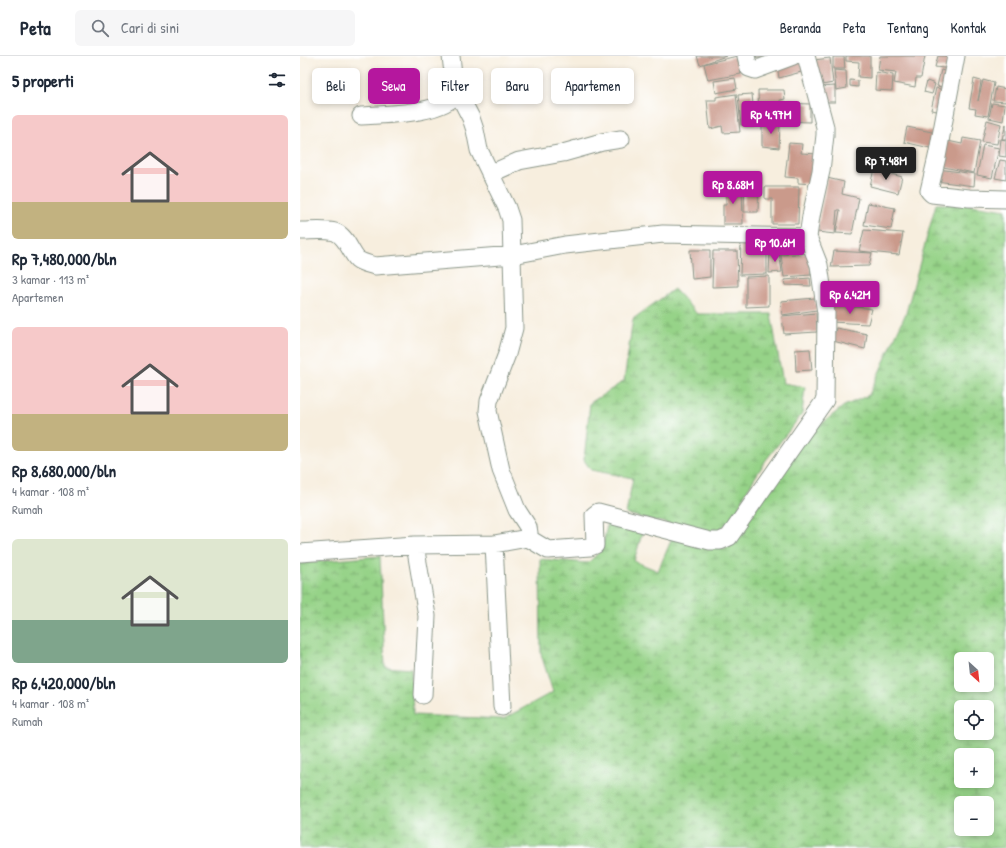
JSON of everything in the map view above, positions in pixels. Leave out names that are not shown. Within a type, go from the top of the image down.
[{"type":"street","points":[[451,56],[452,68]]},
{"type":"street","points":[[746,56],[749,68],[755,70],[793,56]]},
{"type":"street","points":[[300,554],[415,545],[494,544],[528,538],[548,550],[590,547],[595,545],[594,515],[598,512],[710,541],[720,541],[729,537],[825,400],[826,313],[819,265],[808,237],[821,171],[826,135],[806,56]]},
{"type":"street","points":[[956,56],[937,157],[928,191],[932,194],[969,198],[1006,199]]},
{"type":"street","points":[[361,116],[396,114],[438,107],[443,104]]},
{"type":"street","points":[[464,104],[475,130],[479,150],[512,220],[514,328],[507,354],[489,401],[488,411],[501,470],[517,510],[528,527],[528,538]]},
{"type":"street","points":[[490,174],[519,161],[563,153],[602,142],[621,139]]},
{"type":"street","points":[[300,231],[337,232],[348,244],[357,258],[366,264],[375,266],[513,255],[565,245],[662,234],[808,237]]},
{"type":"street","points":[[494,544],[502,707]]},
{"type":"street","points":[[415,545],[427,616],[423,695]]},
{"type":"green space","points":[[936,204],[966,204],[1006,210],[1006,848],[300,848],[300,563],[380,556],[385,667],[411,669],[413,715],[503,719],[553,692],[541,654],[540,559],[588,563],[602,549],[608,521],[643,530],[634,561],[658,571],[673,536],[726,549],[745,526],[790,453],[815,429],[844,406],[869,395],[906,313]]},
{"type":"green space","points":[[674,289],[697,314],[771,314],[783,383],[805,387],[802,414],[766,460],[746,492],[735,517],[714,534],[626,514],[633,478],[591,470],[584,460],[590,403],[624,381],[633,319]]},
{"type":"building","points":[[697,56],[726,56],[700,65]]},
{"type":"building","points":[[737,56],[741,74],[708,80],[704,64]]},
{"type":"building","points":[[756,56],[771,56],[763,66],[762,58],[757,58]]},
{"type":"building","points":[[846,56],[870,56],[870,78],[858,77],[859,62],[846,61]]},
{"type":"building","points":[[880,56],[925,56],[921,78],[916,78],[915,87],[894,83],[896,72],[878,70]]},
{"type":"building","points":[[938,56],[954,56],[952,69],[935,67]]},
{"type":"building","points":[[802,57],[805,71],[779,78],[777,65]]},
{"type":"building","points":[[833,57],[844,57],[845,69],[833,69]]},
{"type":"building","points":[[830,58],[833,83],[817,86],[814,60]]},
{"type":"building","points":[[834,70],[846,71],[847,88],[836,90]]},
{"type":"building","points":[[941,70],[951,73],[947,88],[937,86]]},
{"type":"building","points":[[876,72],[893,75],[892,91],[875,90]]},
{"type":"building","points":[[735,78],[737,89],[716,93],[714,81]]},
{"type":"building","points":[[974,79],[981,81],[978,101],[983,80],[994,83],[988,116],[975,114],[976,109],[969,108]]},
{"type":"building","points":[[850,80],[858,81],[858,87],[850,86]]},
{"type":"building","points":[[927,81],[935,84],[932,94],[924,92]]},
{"type":"building","points":[[835,86],[835,102],[820,102],[819,87]]},
{"type":"building","points":[[996,87],[1006,89],[1006,102],[993,101]]},
{"type":"building","points":[[936,88],[948,91],[943,112],[931,110]]},
{"type":"building","points":[[758,90],[784,90],[785,99],[780,100],[781,119],[759,120]]},
{"type":"building","points":[[736,94],[740,132],[723,133],[722,126],[710,129],[707,100],[716,100],[716,97]]},
{"type":"building","points":[[752,94],[755,125],[741,125],[738,95]]},
{"type":"building","points":[[784,103],[810,104],[810,122],[785,121]]},
{"type":"building","points":[[992,103],[1005,105],[1003,121],[989,118]]},
{"type":"building","points":[[987,120],[1001,124],[997,144],[982,142]]},
{"type":"building","points":[[762,121],[780,125],[779,148],[762,146]]},
{"type":"building","points":[[1006,124],[1006,139],[1002,139]]},
{"type":"building","points":[[907,127],[937,133],[934,149],[904,142]]},
{"type":"building","points":[[963,138],[980,141],[974,173],[938,166],[943,140],[962,144]]},
{"type":"building","points":[[1001,139],[1006,140],[1006,157],[999,156]]},
{"type":"building","points":[[789,143],[802,144],[801,153],[818,154],[814,184],[798,183],[798,178],[785,177]]},
{"type":"building","points":[[983,145],[999,148],[992,178],[977,175]]},
{"type":"building","points":[[1000,160],[1006,161],[1006,180],[995,178]]},
{"type":"building","points":[[874,169],[902,177],[898,193],[870,186]]},
{"type":"building","points":[[938,169],[975,174],[974,186],[936,181]]},
{"type":"building","points":[[745,176],[759,176],[758,212],[744,212]]},
{"type":"building","points":[[827,178],[844,182],[842,194],[859,198],[852,234],[836,233],[840,210],[837,210],[835,234],[817,232]]},
{"type":"building","points":[[726,185],[742,185],[743,224],[723,224],[723,205],[726,205]]},
{"type":"building","points":[[765,187],[799,187],[798,224],[772,224],[772,199],[765,199]]},
{"type":"building","points":[[868,203],[895,208],[891,229],[864,225]]},
{"type":"building","points":[[864,230],[903,233],[899,255],[859,251]]},
{"type":"building","points":[[741,240],[767,241],[767,274],[740,275]]},
{"type":"building","points":[[690,250],[710,250],[710,277],[692,279]]},
{"type":"building","points":[[713,251],[737,251],[738,286],[712,287]]},
{"type":"building","points":[[770,251],[779,252],[782,272],[769,273]]},
{"type":"building","points":[[834,251],[872,253],[869,266],[831,267]]},
{"type":"building","points":[[809,253],[811,275],[784,277],[781,255]]},
{"type":"building","points":[[769,276],[769,306],[746,307],[746,277]]},
{"type":"building","points":[[810,278],[811,286],[785,285],[784,280]]},
{"type":"building","points":[[815,298],[817,310],[782,315],[781,301]]},
{"type":"building","points":[[832,304],[872,309],[868,324],[831,322]]},
{"type":"building","points":[[816,313],[817,332],[784,334],[782,316]]},
{"type":"building","points":[[836,328],[867,334],[865,349],[833,341]]},
{"type":"building","points":[[810,349],[812,370],[796,371],[795,350]]}]
